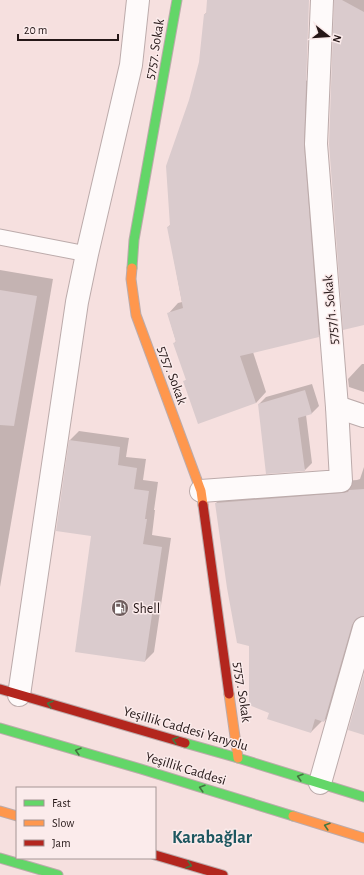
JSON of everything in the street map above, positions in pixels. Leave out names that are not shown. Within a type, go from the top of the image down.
[{"type":"main road","name":"5757. Sokak","points":[[177,0],[134,240],[131,279],[136,315],[201,491],[238,758]]},
{"type":"main road","name":"Yeşillik Caddesi Yanyolu","points":[[9,692],[364,796]]},
{"type":"main road","name":"Yeşillik Caddesi","points":[[0,728],[141,769],[364,838]]},
{"type":"main road","points":[[0,811],[16,816]]},
{"type":"main road","points":[[156,855],[223,875]]},
{"type":"main road","points":[[0,858],[58,875]]},
{"type":"street","points":[[9,692],[75,310],[131,65],[138,0]]},
{"type":"street","name":"5757/1. Sokak","points":[[201,491],[341,481],[337,407],[316,144],[322,0]]},
{"type":"street","points":[[337,407],[364,416]]},
{"type":"street","points":[[320,783],[364,628]]},
{"type":"lane","points":[[0,237],[87,254]]},
{"type":"building","points":[[207,0],[309,0],[304,145],[319,337],[240,356],[256,403],[198,424],[183,381],[186,380],[173,343],[176,342],[167,313],[183,308],[167,227],[170,226],[166,166],[189,100],[199,62]]},
{"type":"building","points":[[334,0],[342,0],[364,12],[364,325],[343,330],[329,144]]},
{"type":"building","points":[[0,290],[37,296],[14,426],[0,425]]},
{"type":"building","points":[[305,390],[312,414],[298,418],[305,471],[266,474],[258,404]]},
{"type":"building","points":[[69,440],[120,447],[118,465],[137,468],[134,489],[149,491],[143,544],[162,547],[145,662],[75,652],[91,536],[56,531]]},
{"type":"building","points":[[364,489],[364,616],[356,619],[352,625],[324,722],[315,719],[311,733],[267,719],[269,713],[249,705],[249,646],[237,643],[227,588],[215,503],[342,493],[348,492],[349,490]]},
{"type":"building","points":[[364,674],[364,735],[348,730]]},
{"type":"traffic: fast","points":[[132,268],[134,240],[177,0]]},
{"type":"traffic: fast","points":[[0,728],[141,769],[293,816]]},
{"type":"traffic: fast","points":[[185,743],[364,797]]},
{"type":"traffic: fast","points":[[0,858],[58,875]]},
{"type":"traffic: slow","points":[[132,268],[131,279],[136,315],[201,491],[203,505]]},
{"type":"traffic: slow","points":[[229,694],[238,758]]},
{"type":"traffic: slow","points":[[0,811],[16,816]]},
{"type":"traffic: slow","points":[[293,816],[364,838]]},
{"type":"traffic: jam","points":[[203,505],[229,694]]},
{"type":"traffic: jam","points":[[0,689],[185,743]]},
{"type":"traffic: jam","points":[[156,855],[223,875]]},
{"type":"place","name":"Shell","points":[[120,608]]},
{"type":"district","name":"Karabağlar","points":[[212,837]]}]
